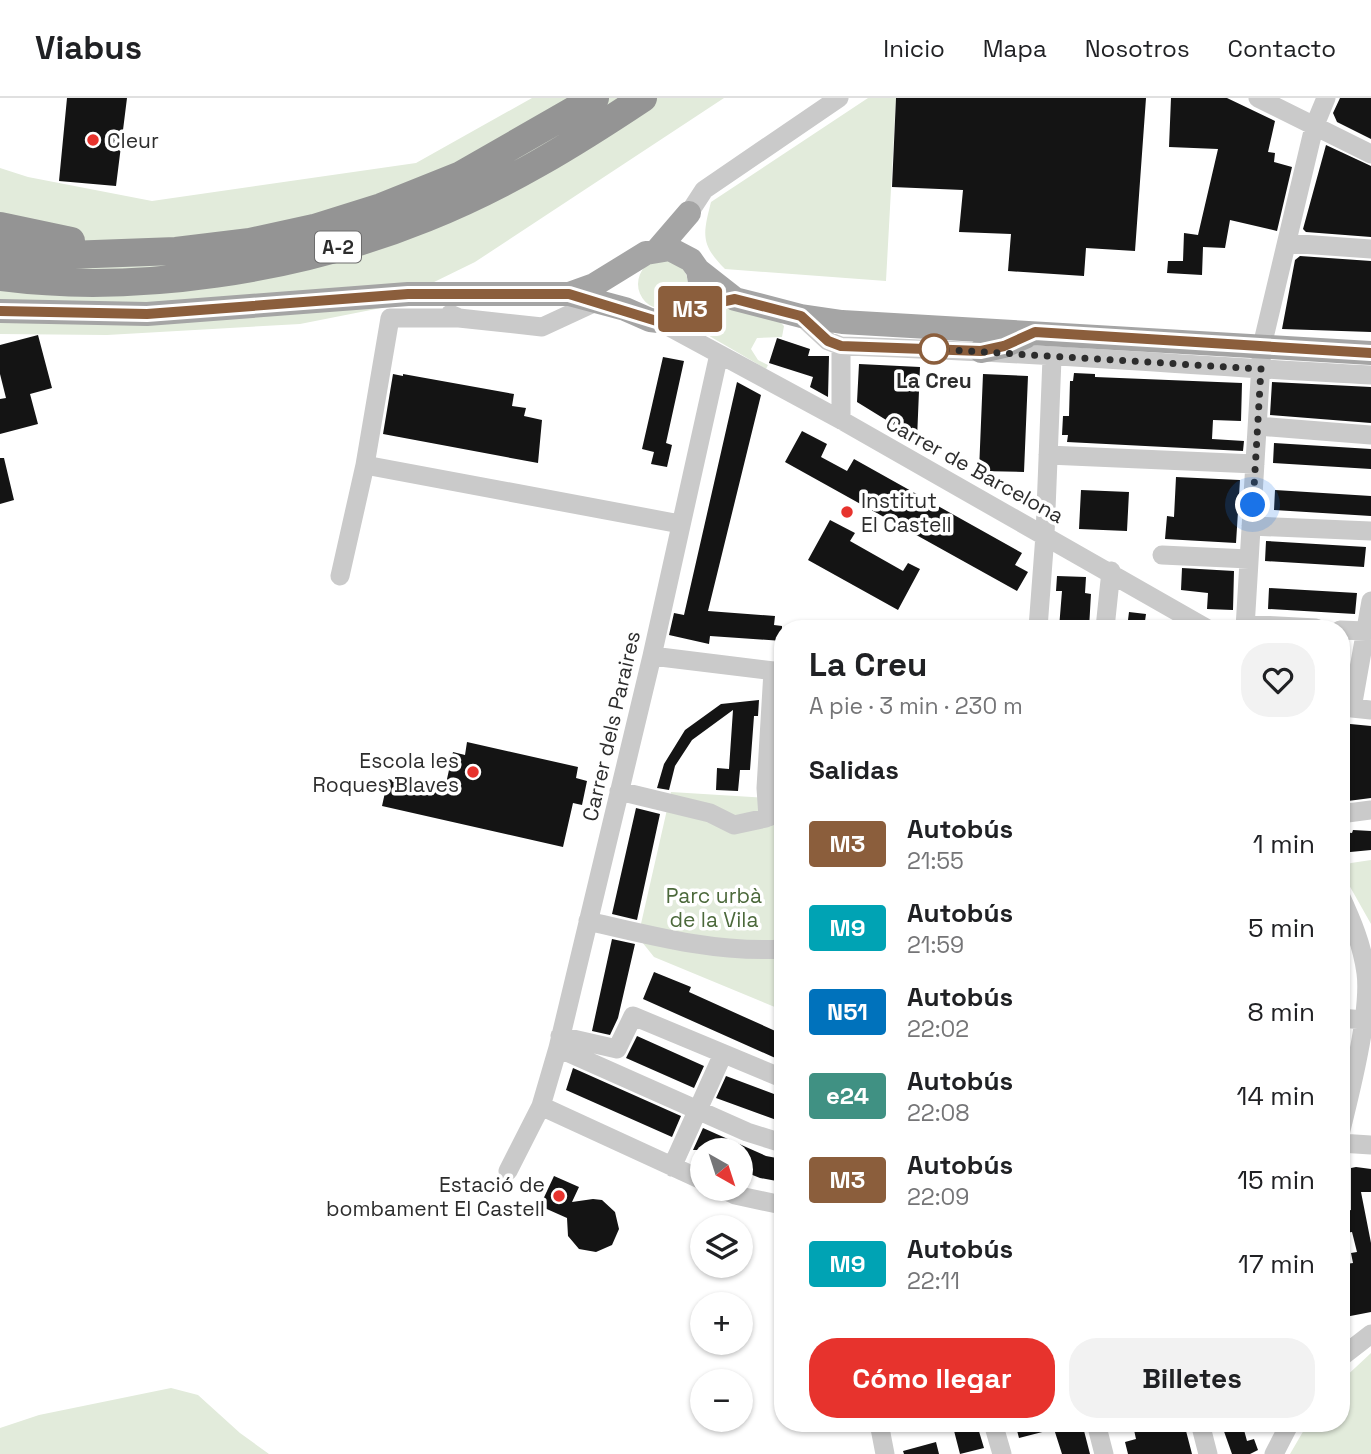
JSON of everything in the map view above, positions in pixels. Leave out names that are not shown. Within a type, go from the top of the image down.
[{"type":"highway","name":"A-2","points":[[0,249],[41,256],[176,251],[250,242],[350,218],[461,175],[518,145],[595,98]]},
{"type":"highway","name":"A-2","points":[[0,277],[36,282],[141,281],[235,269],[318,252],[426,219],[576,143],[643,98]]},
{"type":"highway","points":[[0,226],[77,242],[96,252]]},
{"type":"main road","points":[[569,294],[594,285],[658,249],[689,213]]},
{"type":"main road","points":[[689,213],[699,293],[690,310]]},
{"type":"main road","points":[[658,249],[681,253],[735,299],[801,316],[900,327],[1035,332],[1262,358],[1371,353]]},
{"type":"main road","points":[[636,260],[626,286],[630,302],[650,318]]},
{"type":"main road","points":[[0,311],[147,314],[408,294],[569,294],[650,318],[674,320],[690,310],[735,299]]},
{"type":"main road","points":[[981,351],[1004,346],[1035,332]]},
{"type":"street","points":[[689,213],[704,190],[839,98]]},
{"type":"street","points":[[1258,98],[1371,154]]},
{"type":"street","points":[[1245,620],[1262,358],[1314,127],[1326,98]]},
{"type":"street","points":[[1287,243],[1371,248]]},
{"type":"street","points":[[408,294],[459,318]]},
{"type":"street","points":[[340,576],[365,465],[390,318],[459,318],[541,327],[596,302]]},
{"type":"street","name":"Carrer de Barcelona","points":[[690,310],[697,336],[719,354]]},
{"type":"street","points":[[801,316],[828,341],[841,346],[981,351],[1052,358],[1262,358],[1371,375]]},
{"type":"street","name":"Carrer de Barcelona","points":[[650,318],[841,420],[1111,571],[1193,620]]},
{"type":"street","points":[[841,346],[841,420]]},
{"type":"street","name":"Carrer dels Paraires","points":[[508,1171],[541,1106],[559,1042],[652,656],[719,354]]},
{"type":"street","points":[[1039,620],[1052,358]]},
{"type":"street","points":[[1258,426],[1371,435]]},
{"type":"street","points":[[1048,455],[1255,464]]},
{"type":"street","points":[[365,465],[680,524]]},
{"type":"street","points":[[1251,526],[1371,531]]},
{"type":"street","points":[[1162,555],[1249,559]]},
{"type":"street","points":[[1106,620],[1111,571]]},
{"type":"street","points":[[1351,707],[1371,601]]},
{"type":"street","points":[[1350,630],[1366,631]]},
{"type":"street","points":[[652,656],[774,672]]},
{"type":"street","points":[[774,704],[766,788],[774,811]]},
{"type":"street","points":[[619,791],[710,813],[734,825],[774,814]]},
{"type":"street","points":[[1350,813],[1371,810]]},
{"type":"street","points":[[1350,913],[1366,942],[1367,976],[1364,1020],[1350,1086]]},
{"type":"street","points":[[588,921],[687,942],[757,951],[774,950]]},
{"type":"street","points":[[559,1042],[617,1049],[633,1016],[774,1076]]},
{"type":"street","points":[[1350,1019],[1364,1020]]},
{"type":"street","points":[[559,1042],[698,1110],[756,1136],[774,1141]]},
{"type":"street","points":[[672,1167],[723,1054]]},
{"type":"street","points":[[541,1106],[690,1175]]},
{"type":"street","points":[[1350,1144],[1371,1145]]},
{"type":"street","points":[[753,1199],[774,1203]]},
{"type":"street","points":[[1350,1350],[1371,1334]]},
{"type":"street","points":[[881,1432],[886,1454]]},
{"type":"street","points":[[996,1432],[1002,1454]]},
{"type":"street","points":[[1098,1432],[1104,1454]]},
{"type":"street","points":[[1202,1432],[1208,1454]]},
{"type":"street","points":[[1274,1454],[1285,1432]]},
{"type":"green space","points":[[532,98],[724,98],[475,262],[381,308],[300,324],[107,335],[0,334],[0,168],[28,177],[152,201],[416,163]]},
{"type":"green space","points":[[868,98],[896,98],[886,281],[725,269],[707,245],[705,231],[711,202]]},
{"type":"green space","points":[[663,259],[681,266],[688,284],[681,302],[663,309],[645,302],[638,284],[645,266]]},
{"type":"green space","points":[[721,307],[764,313],[784,326],[782,337],[757,338],[751,349],[758,360],[768,365],[766,369],[699,330],[698,323],[704,314]]},
{"type":"green space","name":"Parc urbà de la Vila","points":[[671,792],[774,798],[774,1007],[654,957],[638,937]]},
{"type":"green space","points":[[1371,860],[1371,924],[1350,887],[1351,863]]},
{"type":"green space","points":[[1371,1353],[1371,1454],[1290,1454],[1303,1432],[1350,1432],[1350,1373]]},
{"type":"green space","points":[[171,1388],[198,1395],[240,1433],[269,1454],[0,1454],[0,1428],[39,1415]]},
{"type":"building","name":"Cleur","points":[[67,98],[127,98],[116,186],[59,181]]},
{"type":"building","points":[[896,98],[1146,98],[1135,251],[1086,248],[1084,276],[1008,271],[1011,234],[959,232],[963,190],[892,187]]},
{"type":"building","points":[[1171,98],[1227,98],[1275,121],[1268,152],[1275,153],[1274,162],[1292,167],[1277,231],[1230,220],[1225,248],[1203,247],[1202,275],[1167,273],[1168,261],[1183,261],[1184,233],[1198,235],[1218,149],[1169,147]]},
{"type":"building","points":[[1340,98],[1371,98],[1371,139],[1337,122],[1333,113]]},
{"type":"building","points":[[1326,145],[1371,166],[1371,237],[1306,232],[1303,229]]},
{"type":"building","points":[[1300,256],[1371,261],[1371,332],[1282,329],[1295,260]]},
{"type":"building","points":[[38,335],[52,388],[30,394],[38,424],[0,434],[0,399],[6,398],[0,374],[0,345]]},
{"type":"building","points":[[777,338],[810,349],[808,356],[829,356],[828,397],[810,387],[813,377],[769,363]]},
{"type":"building","points":[[663,357],[684,361],[666,443],[672,445],[667,467],[651,464],[654,452],[642,449]]},
{"type":"building","points":[[859,364],[920,367],[917,439],[857,402]]},
{"type":"building","points":[[1074,373],[1095,374],[1095,377],[1242,383],[1241,421],[1213,420],[1212,439],[1244,441],[1243,451],[1067,442],[1068,435],[1062,435],[1063,416],[1069,416],[1070,381],[1073,381]]},
{"type":"building","points":[[393,374],[514,394],[512,406],[526,408],[524,416],[542,420],[538,463],[383,434]]},
{"type":"building","points":[[983,374],[1028,376],[1024,472],[979,471]]},
{"type":"building","points":[[737,382],[761,395],[708,611],[775,616],[774,640],[710,636],[709,644],[669,635],[674,613],[684,615]]},
{"type":"building","points":[[1272,382],[1371,387],[1371,423],[1270,415]]},
{"type":"building","points":[[802,431],[827,444],[821,457],[847,471],[854,459],[1022,553],[1015,565],[1028,572],[1017,591],[785,462]]},
{"type":"building","points":[[1274,443],[1371,449],[1371,469],[1273,463]]},
{"type":"building","points":[[0,458],[4,458],[14,500],[0,504]]},
{"type":"building","points":[[1176,477],[1240,480],[1236,543],[1165,539],[1167,516],[1174,517]]},
{"type":"building","points":[[1081,490],[1129,492],[1127,531],[1079,529]]},
{"type":"building","points":[[1275,490],[1371,496],[1371,516],[1274,510]]},
{"type":"building","points":[[830,520],[855,533],[850,541],[903,571],[908,563],[920,569],[898,610],[808,560]]},
{"type":"building","points":[[1266,541],[1366,547],[1364,567],[1265,561]]},
{"type":"building","points":[[1182,568],[1234,571],[1233,610],[1207,609],[1208,593],[1181,590]]},
{"type":"building","points":[[1057,576],[1086,577],[1085,593],[1091,594],[1089,620],[1060,620],[1062,591],[1056,591]]},
{"type":"building","points":[[1269,588],[1357,593],[1355,614],[1268,609]]},
{"type":"building","points":[[1129,612],[1146,614],[1145,620],[1128,620]]},
{"type":"building","points":[[759,700],[758,716],[754,716],[750,770],[740,770],[738,791],[716,790],[717,768],[729,769],[733,710],[692,740],[675,766],[669,790],[657,788],[664,764],[685,730],[721,704]]},
{"type":"building","points":[[1350,724],[1371,726],[1371,798],[1350,801]]},
{"type":"building","points":[[467,742],[578,767],[576,778],[587,781],[582,805],[573,803],[563,847],[382,806],[388,779],[439,790],[439,786],[445,788],[453,752],[465,755]]},
{"type":"building","points":[[636,808],[660,814],[637,920],[612,914]]},
{"type":"building","points":[[1353,830],[1371,831],[1371,850],[1350,852]]},
{"type":"building","points":[[612,939],[635,944],[618,1018],[610,1035],[592,1031]]},
{"type":"building","points":[[654,972],[691,987],[689,992],[774,1030],[774,1057],[643,999]]},
{"type":"building","points":[[637,1036],[704,1066],[694,1088],[626,1058]]},
{"type":"building","points":[[573,1068],[681,1116],[672,1137],[566,1090]]},
{"type":"building","points":[[726,1076],[774,1094],[774,1119],[716,1098]]},
{"type":"building","points":[[703,1128],[726,1138],[698,1138]]},
{"type":"building","points":[[753,1150],[774,1158],[774,1181],[753,1175]]},
{"type":"building","points":[[1351,1168],[1371,1169],[1371,1192],[1361,1192],[1371,1243],[1371,1312],[1350,1316],[1350,1263],[1353,1263],[1351,1253],[1357,1252],[1350,1232]]},
{"type":"building","points":[[554,1176],[579,1187],[572,1202],[602,1200],[615,1212],[619,1229],[612,1245],[596,1252],[579,1249],[568,1236],[567,1218],[540,1206]]},
{"type":"building","points":[[954,1432],[979,1432],[984,1448],[960,1454]]},
{"type":"building","points":[[1017,1432],[1042,1432],[1019,1438]]},
{"type":"building","points":[[1055,1432],[1084,1432],[1090,1454],[1062,1454]]},
{"type":"building","points":[[1134,1432],[1186,1432],[1192,1454],[1128,1454],[1125,1442],[1136,1439]]},
{"type":"building","points":[[1224,1432],[1245,1432],[1247,1441],[1254,1439],[1258,1450],[1250,1454],[1232,1454]]},
{"type":"building","points":[[936,1442],[939,1454],[904,1454],[903,1451]]},
{"type":"bus line","name":"M3","points":[[0,311],[147,314],[408,294],[569,294],[625,309],[650,320],[667,322],[692,308],[735,299],[801,316],[828,341],[841,346],[981,351],[1004,346],[1035,332],[1371,353]]},
{"type":"place","name":"Cleur","points":[[93,140]]},
{"type":"place","name":"La Creu","points":[[934,349]]},
{"type":"place","name":"Institut El Castell","points":[[847,512]]},
{"type":"place","name":"Escola les Roques Blaves","points":[[473,772]]},
{"type":"place","name":"Estació de bombament El Castell","points":[[559,1196]]},
{"type":"route","points":[[934,349],[1261,369],[1253,505]]}]
